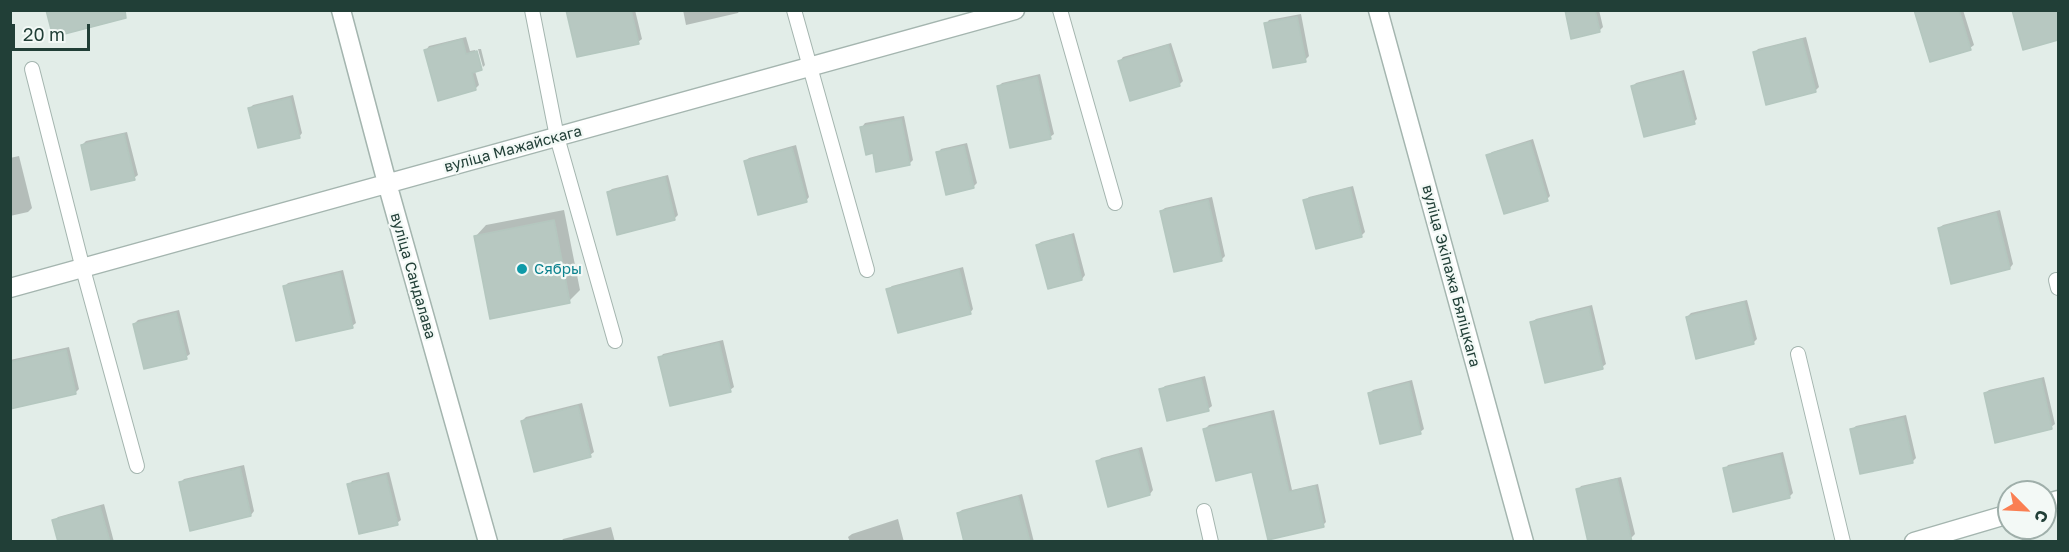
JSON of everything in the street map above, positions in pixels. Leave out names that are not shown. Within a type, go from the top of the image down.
[{"type":"street","name":"вуліца Сандалава","points":[[341,10],[488,542]]},
{"type":"street","name":"вуліца Мажайскага","points":[[10,288],[1015,10]]},
{"type":"street","name":"вуліца Экіпажа Бяліцкага","points":[[1378,10],[1524,542]]},
{"type":"street","points":[[1914,542],[1997,518]]},
{"type":"lane","points":[[531,10],[557,137],[615,341]]},
{"type":"lane","points":[[794,10],[867,270]]},
{"type":"lane","points":[[1060,10],[1115,203]]},
{"type":"lane","points":[[32,69],[83,269],[137,466]]},
{"type":"lane","points":[[1798,354],[1843,542]]},
{"type":"lane","points":[[1204,511],[1211,542]]},
{"type":"building","points":[[46,10],[125,10],[126,18],[53,37]]},
{"type":"building","points":[[566,10],[631,10],[639,44],[577,57]]},
{"type":"building","points":[[1565,10],[1595,10],[1600,32],[1571,39]]},
{"type":"building","points":[[1914,10],[1959,10],[1971,50],[1930,62]]},
{"type":"building","points":[[2012,10],[2058,10],[2058,40],[2023,50]]},
{"type":"building","points":[[1297,17],[1306,62],[1273,68],[1264,23]]},
{"type":"building","points":[[462,39],[466,54],[477,51],[482,70],[472,73],[476,90],[438,101],[424,50]]},
{"type":"building","points":[[1802,39],[1816,92],[1766,105],[1753,52]]},
{"type":"building","points":[[1168,45],[1180,86],[1130,101],[1118,61]]},
{"type":"building","points":[[1681,73],[1695,124],[1644,137],[1631,86]]},
{"type":"building","points":[[1037,77],[1051,139],[1010,148],[997,86]]},
{"type":"building","points":[[290,98],[300,138],[258,148],[248,108]]},
{"type":"building","points":[[901,119],[910,165],[876,172],[873,153],[866,155],[860,127]]},
{"type":"building","points":[[124,134],[135,180],[91,190],[81,145]]},
{"type":"building","points":[[1530,142],[1548,201],[1504,214],[1486,155]]},
{"type":"building","points":[[964,146],[974,188],[946,195],[936,152]]},
{"type":"building","points":[[792,148],[807,202],[758,215],[744,161]]},
{"type":"building","points":[[665,177],[675,220],[617,235],[607,192]]},
{"type":"building","points":[[1350,188],[1362,237],[1316,249],[1303,200]]},
{"type":"building","points":[[1208,200],[1222,261],[1174,272],[1160,211]]},
{"type":"building","points":[[1996,213],[2010,269],[1951,284],[1938,228]]},
{"type":"building","name":"Сябры","points":[[554,220],[570,303],[490,319],[474,236]]},
{"type":"building","points":[[1071,235],[1082,280],[1048,289],[1036,245]]},
{"type":"building","points":[[959,270],[971,314],[898,333],[886,289]]},
{"type":"building","points":[[340,273],[353,328],[296,341],[283,286]]},
{"type":"building","points":[[1744,302],[1754,344],[1696,359],[1686,317]]},
{"type":"building","points":[[1589,308],[1603,369],[1545,383],[1530,322]]},
{"type":"building","points":[[176,313],[187,359],[144,369],[133,324]]},
{"type":"building","points":[[719,343],[731,392],[670,406],[658,357]]},
{"type":"building","points":[[66,350],[76,394],[10,409],[10,362]]},
{"type":"building","points":[[1201,379],[1209,411],[1167,421],[1159,389]]},
{"type":"building","points":[[2041,379],[2052,429],[1995,443],[1984,393]]},
{"type":"building","points":[[1409,383],[1421,434],[1380,444],[1368,393]]},
{"type":"building","points":[[578,406],[591,457],[534,472],[521,421]]},
{"type":"building","points":[[1270,413],[1289,492],[1315,486],[1324,527],[1268,540],[1252,472],[1216,481],[1203,429]]},
{"type":"building","points":[[1903,418],[1913,463],[1860,474],[1850,429]]},
{"type":"building","points":[[1138,450],[1150,495],[1108,507],[1096,461]]},
{"type":"building","points":[[1780,455],[1790,498],[1733,512],[1723,468]]},
{"type":"building","points":[[240,468],[251,516],[190,531],[179,482]]},
{"type":"building","points":[[386,475],[398,525],[359,534],[347,484]]},
{"type":"building","points":[[1617,479],[1632,542],[1588,542],[1576,489]]},
{"type":"building","points":[[1018,497],[1030,542],[964,542],[957,513]]},
{"type":"building","points":[[100,507],[110,542],[58,542],[52,520]]},
{"type":"place","name":"Сябры","points":[[522,269]]}]
